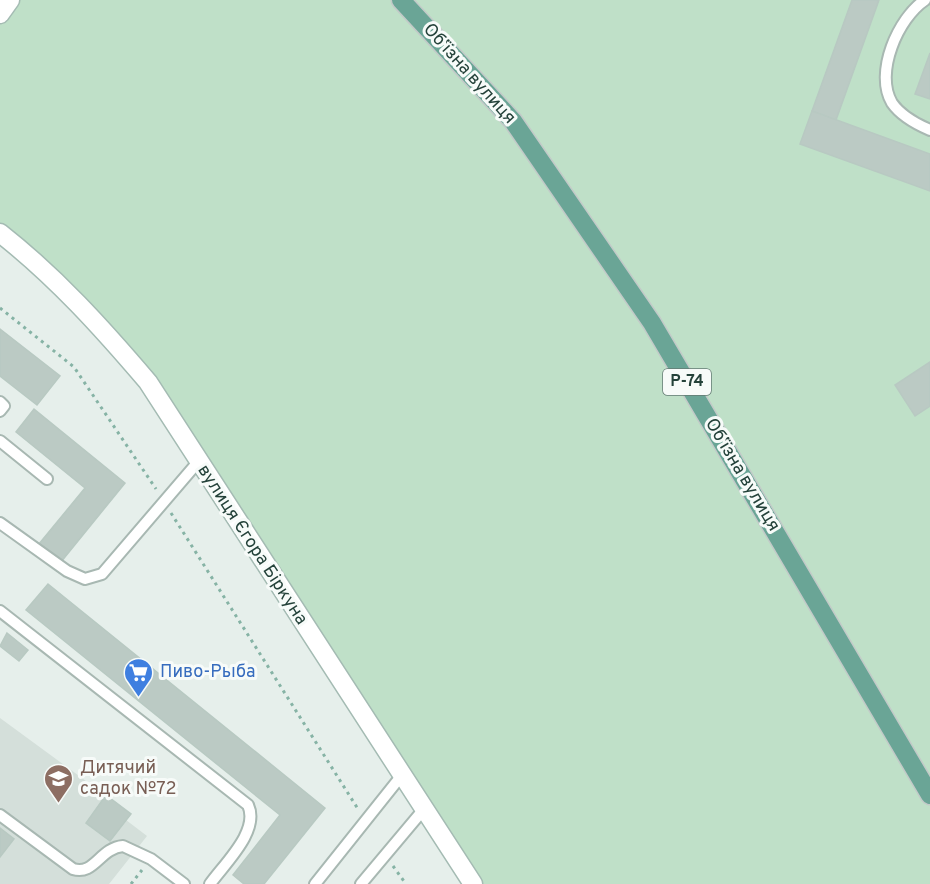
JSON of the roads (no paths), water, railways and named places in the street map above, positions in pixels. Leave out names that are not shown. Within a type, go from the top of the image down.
[{"type":"main road","name":"Обʼїзна вулиця","points":[[401,0],[513,121],[646,314],[930,795]]},
{"type":"street","points":[[0,14],[10,0]]},
{"type":"street","name":"вулиця Єгора Біркуна","points":[[0,233],[36,261],[95,320],[147,382],[473,884]]},
{"type":"lane","points":[[925,0],[911,10],[897,34],[890,52],[887,80],[891,102],[897,110],[916,124],[930,130]]},
{"type":"lane","points":[[0,402],[4,406],[0,411]]},
{"type":"lane","points":[[0,441],[47,479]]},
{"type":"lane","points":[[0,523],[67,571],[85,579],[102,574],[163,500],[198,462]]},
{"type":"lane","points":[[0,611],[248,805],[252,814],[249,829],[210,884]]},
{"type":"lane","points":[[315,884],[402,775]]},
{"type":"lane","points":[[361,884],[424,809]]},
{"type":"lane","points":[[0,815],[73,869],[79,871],[89,869],[105,852],[123,846],[151,859],[184,884]]},
{"type":"place","name":"Пиво-Рыба","points":[[139,698]]},
{"type":"place","name":"Дитячий садок №72","points":[[59,804]]}]
